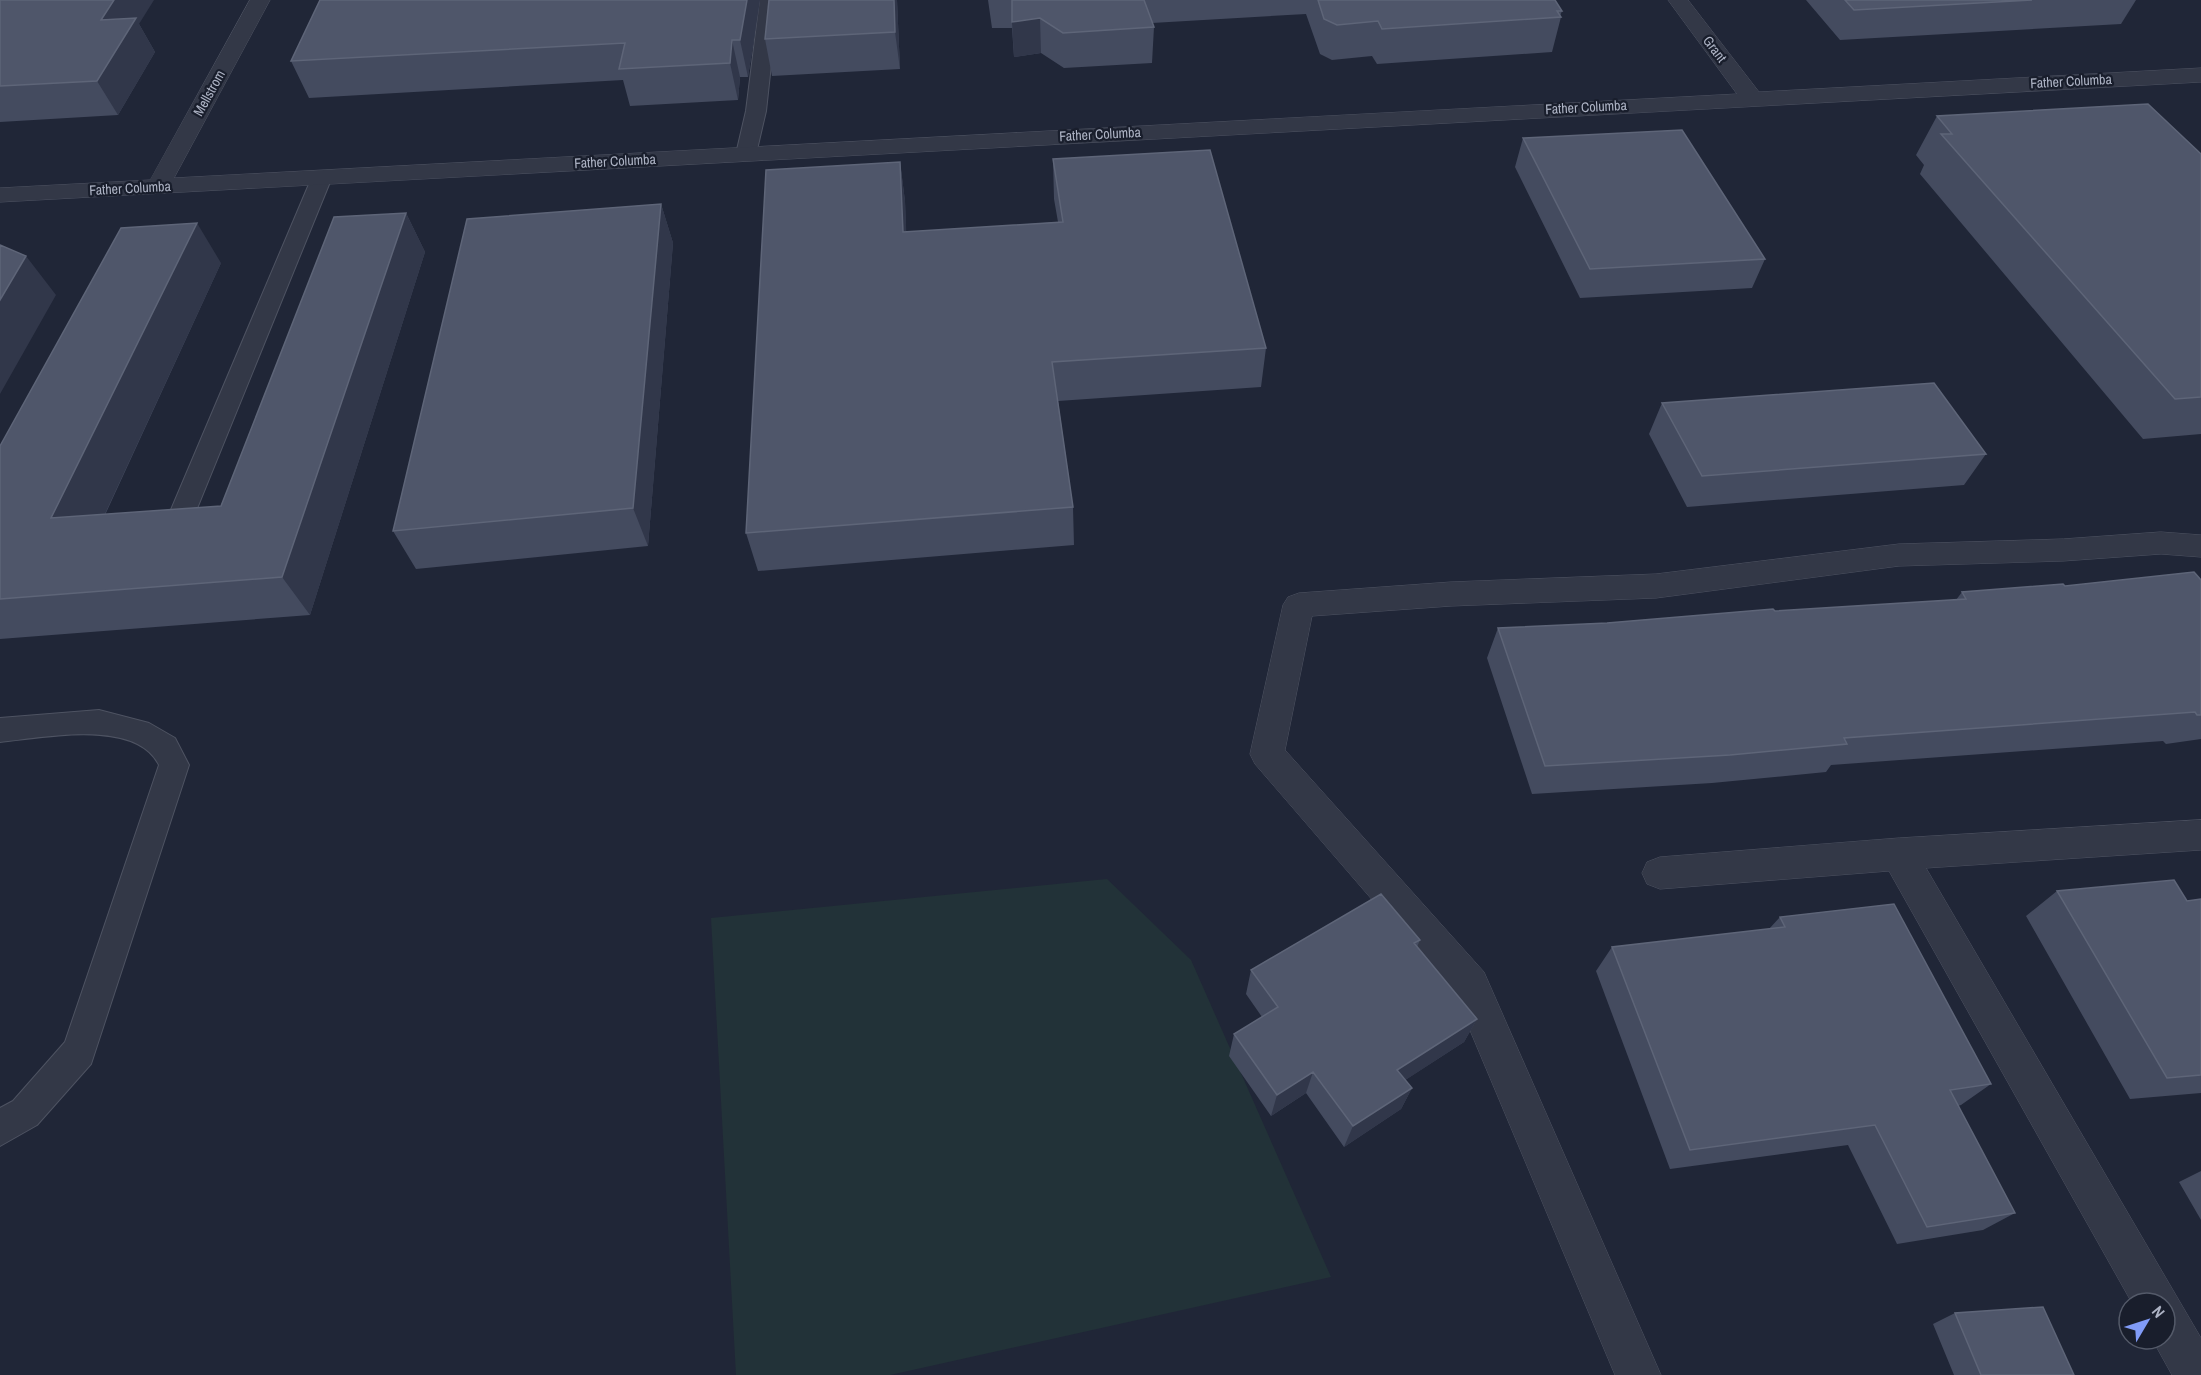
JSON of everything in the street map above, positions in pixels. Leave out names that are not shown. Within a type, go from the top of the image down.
[{"type":"street","name":"Mellstrom","points":[[158,186],[260,0]]},
{"type":"street","name":"Grant","points":[[1678,0],[1752,98]]},
{"type":"street","name":"Father Columba","points":[[0,195],[2201,75]]},
{"type":"street","points":[[1638,1375],[1470,985],[1267,754],[1299,605],[1451,594],[1656,586],[1899,555],[2063,550],[2161,543],[2201,546]]},
{"type":"street","points":[[1660,873],[1899,854],[2201,835]]},
{"type":"street","points":[[1899,854],[2149,1291]]},
{"type":"street","points":[[2177,1340],[2197,1375]]},
{"type":"lane","points":[[746,154],[756,111],[769,0]]},
{"type":"lane","points":[[172,538],[322,177]]},
{"type":"lane","points":[[0,730],[99,722],[139,731],[165,747],[174,765],[79,1052],[25,1113],[0,1128]]},
{"type":"shaded area","points":[[1107,879],[1191,960],[1331,1277],[890,1375],[736,1375],[711,918]]},
{"type":"building","points":[[0,0],[114,0],[101,20],[136,18],[97,81],[0,86]]},
{"type":"building","points":[[320,0],[747,0],[740,40],[732,40],[730,63],[619,69],[625,43],[291,61]]},
{"type":"building","points":[[769,0],[894,0],[895,32],[765,39]]},
{"type":"building","points":[[1012,0],[1144,0],[1154,27],[1063,33],[1040,18],[1012,22]]},
{"type":"building","points":[[1318,0],[1555,0],[1562,11],[1557,11],[1561,17],[1382,29],[1378,21],[1337,25],[1324,19]]},
{"type":"building","points":[[1845,0],[2032,0],[1854,10]]},
{"type":"building","points":[[2148,104],[2201,154],[2201,397],[2175,399],[1941,134],[1952,134],[1937,116]]},
{"type":"building","points":[[1682,130],[1765,259],[1590,269],[1523,138]]},
{"type":"building","points":[[1210,150],[1266,348],[1052,362],[1073,507],[746,533],[766,170],[900,162],[903,232],[1063,222],[1053,159]]},
{"type":"building","points":[[661,204],[633,508],[393,531],[467,219]]},
{"type":"building","points":[[406,213],[282,577],[0,599],[0,446],[121,228],[197,223],[51,518],[221,506],[334,217]]},
{"type":"building","points":[[0,245],[26,256],[0,300]]},
{"type":"building","points":[[1934,383],[1986,454],[1702,476],[1662,403]]},
{"type":"building","points":[[2194,572],[2201,580],[2201,715],[2195,712],[1844,738],[1847,744],[1730,755],[1545,766],[1498,628],[1607,623],[1773,609],[1775,611],[1966,599],[1962,592],[2063,584],[2065,586]]},
{"type":"building","points":[[2174,880],[2187,901],[2201,899],[2201,1075],[2167,1078],[2057,891]]},
{"type":"building","points":[[1381,894],[1420,940],[1414,943],[1477,1019],[1397,1070],[1412,1088],[1353,1126],[1313,1072],[1277,1095],[1234,1034],[1278,1007],[1251,970]]},
{"type":"building","points":[[1894,904],[1991,1084],[1950,1090],[2015,1213],[1927,1227],[1875,1125],[1690,1150],[1612,947],[1785,927],[1780,917]]},
{"type":"building","points":[[2043,1307],[2074,1375],[1981,1375],[1955,1313]]}]
